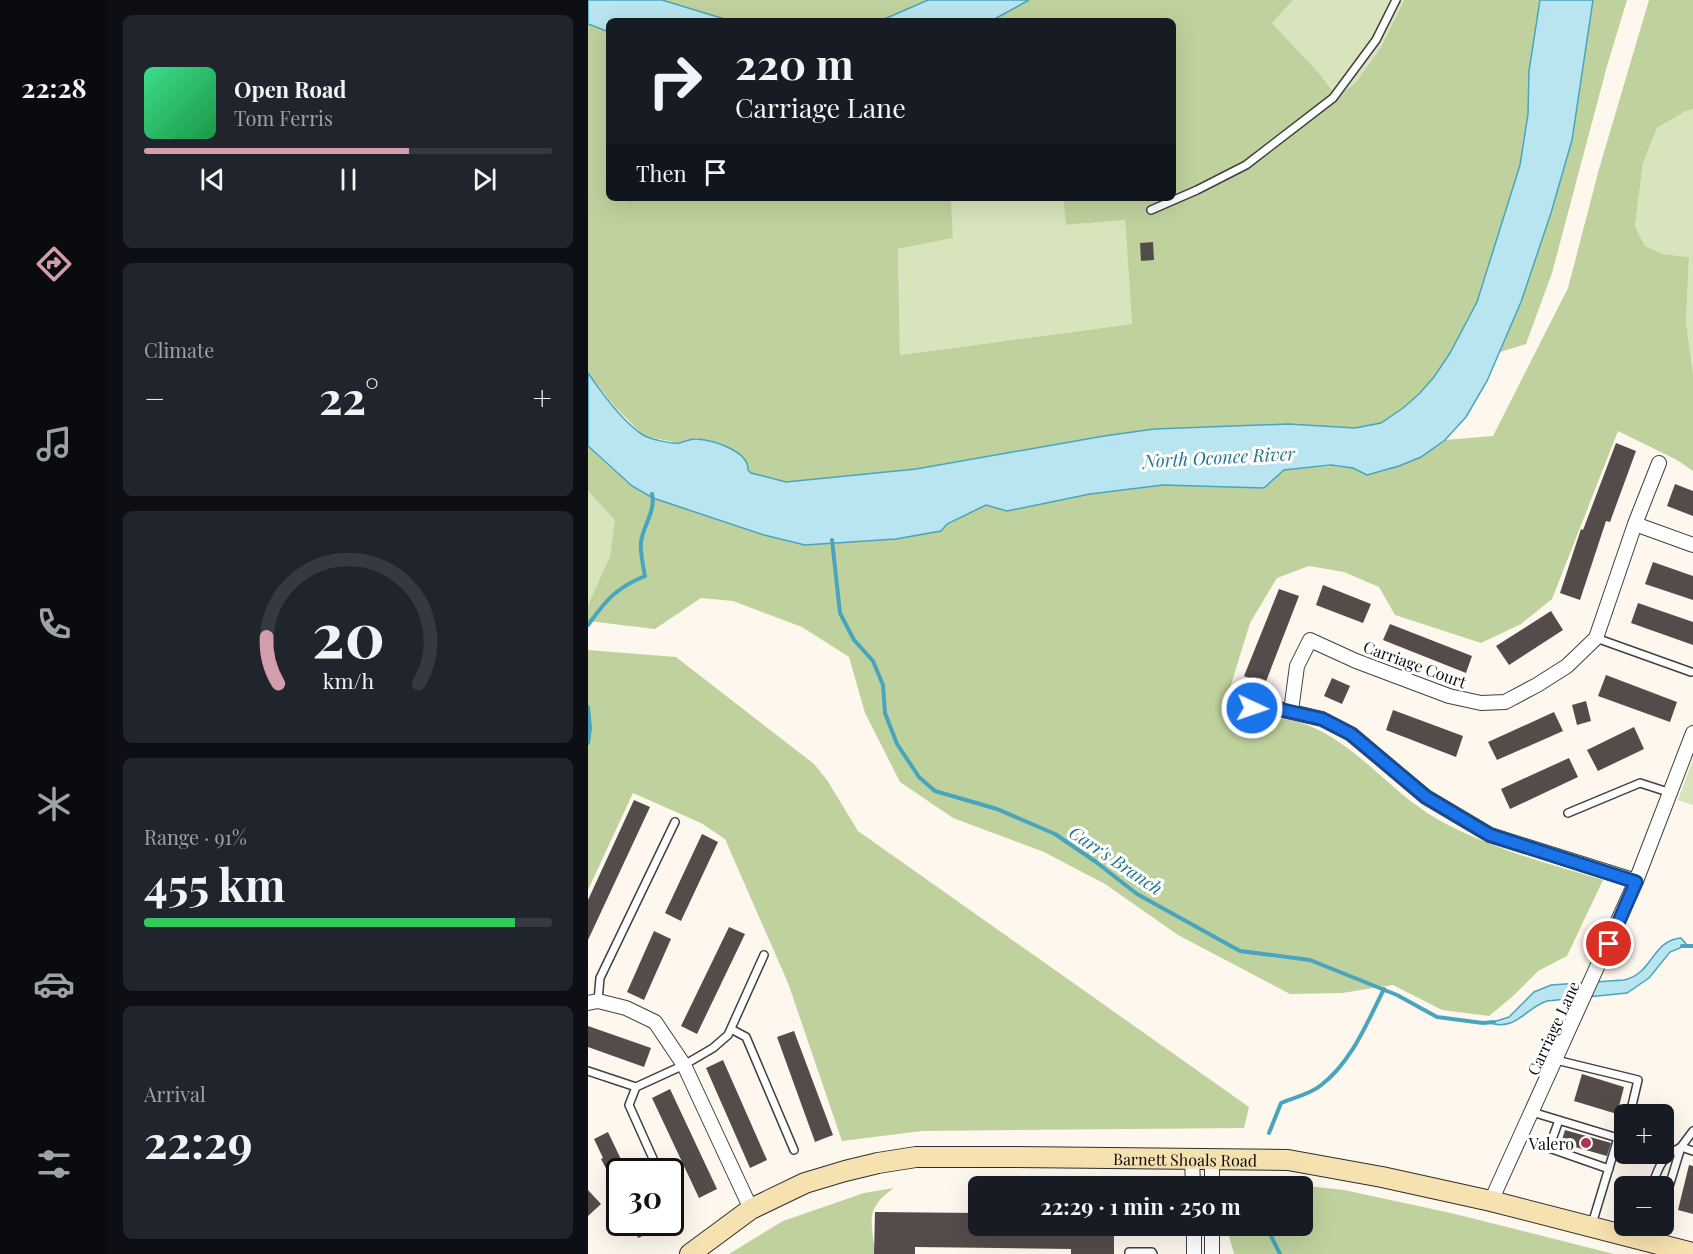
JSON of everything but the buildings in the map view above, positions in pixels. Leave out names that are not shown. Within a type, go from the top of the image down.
[{"type":"main road","name":"Barnett Shoals Road","points":[[690,1254],[751,1209],[805,1183],[878,1163],[916,1157],[1288,1160],[1382,1177],[1491,1201],[1591,1227],[1614,1230]]},
{"type":"main road","name":"Barnett Shoals Road","points":[[1650,1236],[1693,1253]]},
{"type":"street","name":"Carriage Court","points":[[1291,711],[1297,666],[1310,640],[1356,661],[1449,696],[1481,703],[1505,702],[1567,666],[1596,638],[1635,524],[1659,464]]},
{"type":"street","points":[[1635,524],[1693,545]]},
{"type":"street","points":[[1235,709],[1270,707],[1322,719],[1351,734],[1426,797],[1490,835],[1636,882]]},
{"type":"street","name":"Carriage Lane","points":[[1491,1201],[1636,882],[1693,733]]},
{"type":"street","points":[[593,1002],[626,1008],[655,1022],[684,1065],[751,1209]]},
{"type":"street","points":[[1192,1158],[1193,1176]]},
{"type":"street","points":[[1212,1158],[1212,1176]]},
{"type":"street","points":[[1194,1236],[1194,1254]]},
{"type":"street","points":[[1212,1236],[1212,1254]]},
{"type":"lane","points":[[1176,199],[1246,165],[1333,98],[1376,40],[1396,0]]},
{"type":"lane","points":[[1151,210],[1172,201]]},
{"type":"lane","points":[[1596,638],[1691,672]]},
{"type":"lane","points":[[1568,813],[1640,783],[1671,792]]},
{"type":"lane","points":[[593,1002],[600,978],[675,822]]},
{"type":"lane","points":[[588,1071],[636,1087],[684,1065],[713,1048],[728,1035],[764,955]]},
{"type":"lane","points":[[731,1029],[746,1037],[794,1150]]},
{"type":"lane","points":[[1556,1060],[1638,1080],[1632,1104]]},
{"type":"lane","points":[[636,1087],[629,1105],[653,1158]]},
{"type":"lane","points":[[1532,1112],[1614,1137]]},
{"type":"lane","points":[[1559,1120],[1549,1148],[1609,1169]]},
{"type":"lane","points":[[1671,1176],[1681,1148],[1693,1131]]},
{"type":"lane","points":[[1663,1176],[1656,1174],[1668,1154],[1681,1148],[1693,1151]]},
{"type":"lane","points":[[1591,1227],[1614,1152]]},
{"type":"lane","points":[[1129,1254],[1129,1252],[1153,1254]]},
{"type":"green space","points":[[662,0],[928,0],[887,18],[721,18]]},
{"type":"green space","points":[[1029,0],[1293,0],[1272,23],[1319,73],[1337,97],[1356,82],[1381,47],[1404,0],[1540,0],[1529,71],[1528,114],[1520,165],[1477,302],[1450,353],[1434,377],[1403,408],[1381,423],[1355,428],[1288,424],[1154,429],[943,466],[786,482],[751,473],[735,451],[719,445],[696,438],[678,443],[644,436],[616,408],[588,373],[588,24],[606,31],[606,201],[951,201],[953,238],[898,249],[900,355],[1132,324],[1125,220],[1066,225],[1063,201],[1176,201],[1176,18],[996,18]]},
{"type":"green space","points":[[1293,0],[1404,0],[1381,47],[1356,82],[1337,97],[1319,73],[1272,23]]},
{"type":"green space","points":[[1593,0],[1627,0],[1607,66],[1552,273],[1526,344],[1500,352],[1521,302],[1551,213],[1572,140]]},
{"type":"green space","points":[[1649,0],[1693,0],[1693,109],[1657,128],[1643,163],[1635,226],[1645,246],[1663,254],[1689,257],[1686,322],[1693,374],[1693,471],[1677,460],[1618,431],[1552,599],[1521,624],[1481,643],[1395,615],[1379,587],[1344,572],[1309,566],[1277,578],[1250,623],[1230,688],[1231,722],[1284,719],[1311,727],[1349,749],[1401,793],[1437,819],[1497,847],[1603,880],[1567,956],[1538,971],[1489,1016],[1442,1010],[1393,985],[1342,993],[1290,994],[1178,935],[1105,884],[1044,852],[953,818],[900,782],[865,713],[849,657],[802,627],[733,601],[701,598],[655,629],[588,621],[588,605],[610,556],[615,520],[588,491],[588,446],[630,484],[646,494],[805,545],[896,539],[941,531],[946,524],[986,505],[1007,511],[1090,494],[1163,485],[1264,488],[1284,470],[1333,466],[1353,468],[1367,474],[1399,466],[1421,457],[1445,440],[1493,436],[1568,288],[1599,169]]},
{"type":"green space","points":[[1693,109],[1693,374],[1686,322],[1689,257],[1663,254],[1645,246],[1635,226],[1643,163],[1657,128]]},
{"type":"green space","points":[[951,201],[1063,201],[1066,225],[1125,220],[1132,324],[900,355],[898,249],[953,238]]},
{"type":"green space","points":[[588,491],[616,520],[610,556],[588,605]]},
{"type":"green space","points":[[588,650],[676,657],[814,764],[827,780],[858,831],[1249,1107],[1244,1128],[922,1131],[842,1141],[788,983],[725,839],[701,823],[633,793],[588,890]]},
{"type":"green space","points":[[1693,759],[1693,805],[1678,800]]},
{"type":"green space","points":[[1313,1187],[1344,1190],[1451,1213],[1614,1254],[1234,1254],[1229,1236],[1313,1236]]},
{"type":"green space","points":[[894,1188],[874,1209],[872,1224],[875,1254],[729,1254],[783,1221],[864,1193]]},
{"type":"water","points":[[588,0],[662,0],[721,18],[606,18],[606,31],[588,24]]},
{"type":"water","points":[[928,0],[1029,0],[996,18],[887,18]]},
{"type":"water","name":"North Oconee River","points":[[1540,0],[1593,0],[1572,140],[1551,213],[1521,302],[1487,381],[1466,417],[1445,440],[1421,457],[1367,475],[1353,468],[1331,465],[1284,470],[1264,488],[1163,485],[1090,494],[1007,511],[986,505],[947,524],[941,531],[896,539],[805,545],[764,535],[653,498],[632,486],[588,446],[588,373],[621,415],[643,435],[671,443],[695,439],[720,444],[743,457],[751,473],[786,482],[916,469],[1154,429],[1288,424],[1355,428],[1381,423],[1403,408],[1434,377],[1450,353],[1477,302],[1520,165],[1528,114],[1529,71]]},
{"type":"water","points":[[1681,938],[1687,945],[1670,952],[1649,978],[1627,993],[1547,1001],[1507,1024],[1490,1023],[1509,1017],[1534,992],[1551,985],[1624,980],[1634,976],[1664,945],[1671,940]]},
{"type":"waterway","points":[[588,625],[612,596],[626,585],[645,576],[641,542],[651,512],[652,494]]},
{"type":"waterway","name":"Carr's Branch","points":[[832,540],[840,613],[854,640],[873,661],[883,685],[885,713],[897,744],[919,777],[935,791],[997,809],[1055,834],[1137,894],[1240,951],[1310,960],[1397,995],[1437,1017],[1483,1023],[1494,1022]]},
{"type":"waterway","points":[[588,707],[590,728],[588,743]]},
{"type":"waterway","name":"Carr's Branch","points":[[1682,946],[1693,946]]},
{"type":"waterway","points":[[1269,1133],[1281,1103],[1316,1089],[1341,1066],[1357,1042],[1384,989]]},
{"type":"waterway","points":[[1271,1236],[1280,1254]]},
{"type":"place","name":"Valero","points":[[1586,1143]]},
{"type":"route","points":[[1252,708],[1270,707],[1322,719],[1351,734],[1426,797],[1490,835],[1636,882],[1609,944]]}]
